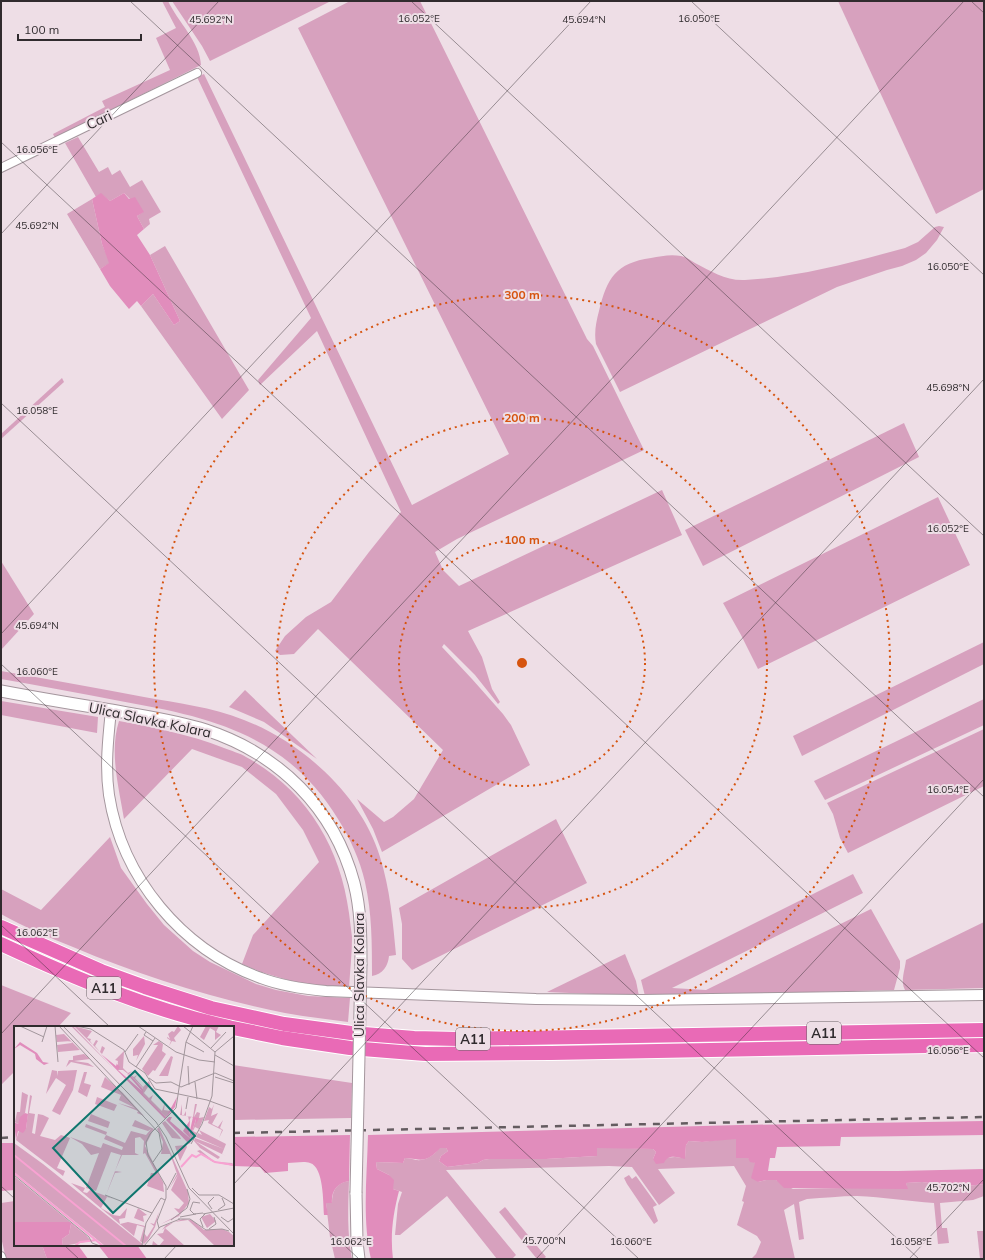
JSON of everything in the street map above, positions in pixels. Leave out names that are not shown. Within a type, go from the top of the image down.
[{"type":"highway","points":[[1,918],[21,929],[41,946]]},
{"type":"highway","name":"A11","points":[[1,927],[41,946],[101,971],[211,1008],[284,1024],[351,1033],[414,1038],[458,1039],[984,1030]]},
{"type":"highway","name":"A11","points":[[1,944],[89,983],[145,1003],[224,1026]]},
{"type":"highway","name":"A11","points":[[234,1028],[282,1038],[350,1048],[432,1054],[984,1045]]},
{"type":"main road","name":"Ulica Slavka Kolara","points":[[1,691],[183,724],[226,737],[245,746],[278,767],[300,787],[321,813],[335,834],[349,866],[359,908],[361,964],[356,1193],[357,1242],[359,1259]]},
{"type":"street","name":"Cari","points":[[1,168],[197,73]]},
{"type":"street","points":[[111,710],[106,753],[109,794],[117,828],[135,871],[145,888],[161,909],[187,934],[216,956],[231,965],[261,978],[298,988],[326,991],[536,999],[642,1000],[984,995]]},
{"type":"shaded area","points":[[162,1],[168,1],[193,40],[200,57],[201,65],[55,138],[53,134],[105,107],[102,101],[170,70],[156,38],[176,28]]},
{"type":"shaded area","points":[[172,1],[331,1],[210,61],[202,46]]},
{"type":"shaded area","points":[[350,1],[420,1],[587,339],[593,346],[644,450],[457,539],[435,552],[443,570],[459,586],[662,490],[682,535],[468,631],[482,657],[492,689],[500,702],[498,704],[475,675],[444,644],[442,647],[503,714],[511,725],[530,765],[382,852],[373,829],[357,799],[384,822],[393,817],[414,799],[443,750],[318,629],[294,654],[280,655],[275,651],[285,636],[306,617],[331,602],[401,512],[317,331],[260,385],[258,380],[311,318],[197,77],[204,74],[412,505],[509,454],[298,28]]},
{"type":"shaded area","points":[[838,1],[984,1],[984,189],[936,214]]},
{"type":"shaded area","points":[[78,137],[99,172],[108,167],[112,175],[120,170],[130,187],[142,180],[161,212],[149,219],[150,224],[144,229],[137,216],[143,212],[124,193],[110,201],[101,194],[96,197],[65,143]]},
{"type":"shaded area","points":[[101,193],[110,201],[124,193],[129,199],[135,197],[144,212],[137,216],[144,229],[137,235],[150,255],[180,321],[174,325],[153,294],[141,306],[137,301],[129,309],[110,286],[100,269],[109,263],[102,244],[92,199]]},
{"type":"shaded area","points":[[92,199],[102,244],[110,263],[100,269],[67,214]]},
{"type":"shaded area","points":[[935,227],[944,227],[937,240],[926,253],[916,260],[837,287],[620,392],[596,344],[595,332],[597,319],[602,299],[610,281],[621,268],[639,260],[677,255],[685,257],[725,277],[738,280],[786,276],[826,268],[905,248],[918,242]]},
{"type":"shaded area","points":[[165,246],[249,390],[222,419],[141,306],[153,294],[174,325],[180,321],[150,255]]},
{"type":"shaded area","points":[[62,378],[64,382],[1,439],[1,434]]},
{"type":"shaded area","points":[[904,423],[919,457],[703,566],[685,530]]},
{"type":"shaded area","points":[[938,497],[970,565],[758,669],[723,603]]},
{"type":"shaded area","points":[[1,561],[34,614],[1,650]]},
{"type":"shaded area","points":[[984,642],[984,664],[802,756],[793,736]]},
{"type":"shaded area","points":[[1,671],[182,703],[220,712],[244,720],[266,730],[287,742],[308,757],[327,774],[344,793],[359,813],[371,835],[380,857],[389,893],[396,955],[389,956],[384,969],[372,976],[372,940],[369,905],[363,874],[354,849],[338,819],[317,790],[295,767],[270,749],[243,734],[215,723],[185,714],[1,679]]},
{"type":"shaded area","points":[[245,690],[317,759],[264,722],[229,707]]},
{"type":"shaded area","points":[[984,699],[984,725],[825,800],[814,781]]},
{"type":"shaded area","points":[[1,701],[98,717],[97,733],[1,715]]},
{"type":"shaded area","points":[[119,721],[185,735],[241,754],[267,770],[303,803],[317,822],[328,843],[338,865],[344,888],[352,937],[349,988],[298,983],[261,972],[242,964],[253,935],[319,862],[303,830],[276,794],[242,767],[192,749],[124,819],[115,757],[116,733]]},
{"type":"shaded area","points":[[984,729],[984,786],[848,853],[840,838],[833,814],[827,803]]},
{"type":"shaded area","points":[[556,819],[587,883],[412,970],[402,959],[402,924],[399,908]]},
{"type":"shaded area","points":[[110,837],[121,868],[147,904],[164,925],[193,951],[210,962],[256,984],[276,990],[308,996],[350,998],[348,1022],[285,1013],[258,1007],[151,977],[99,958],[36,932],[1,914],[1,889],[41,910]]},
{"type":"shaded area","points":[[853,874],[863,893],[672,988],[706,990],[871,909],[900,961],[900,968],[894,990],[645,996],[641,980]]},
{"type":"shaded area","points":[[984,922],[984,988],[905,990],[903,979],[906,960]]},
{"type":"shaded area","points":[[625,954],[636,981],[639,996],[547,992]]},
{"type":"shaded area","points":[[1,985],[71,1013],[59,1026],[14,1026],[14,1072],[1,1085]]},
{"type":"shaded area","points":[[234,1065],[352,1083],[351,1118],[234,1120]]},
{"type":"shaded area","points":[[984,1121],[984,1135],[841,1137],[840,1146],[777,1147],[775,1158],[770,1158],[768,1171],[898,1171],[984,1169],[984,1184],[960,1187],[922,1182],[906,1183],[908,1189],[784,1188],[776,1180],[758,1182],[751,1178],[755,1163],[750,1162],[748,1158],[736,1158],[736,1139],[702,1142],[689,1141],[686,1145],[685,1159],[670,1157],[664,1163],[656,1164],[653,1159],[656,1152],[653,1149],[597,1148],[597,1156],[546,1159],[489,1159],[478,1163],[447,1167],[439,1161],[441,1156],[448,1151],[446,1148],[440,1148],[432,1156],[423,1160],[405,1158],[403,1163],[376,1162],[377,1169],[389,1175],[394,1180],[393,1189],[399,1191],[393,1225],[393,1259],[371,1259],[368,1244],[366,1213],[368,1135],[740,1125]]},
{"type":"shaded area","points":[[350,1135],[349,1181],[336,1188],[332,1203],[326,1203],[328,1215],[324,1215],[322,1186],[315,1166],[308,1162],[288,1163],[288,1171],[265,1173],[260,1167],[234,1166],[234,1137]]},
{"type":"shaded area","points":[[737,1139],[736,1158],[748,1158],[755,1163],[758,1182],[776,1180],[793,1189],[907,1188],[906,1183],[922,1182],[960,1187],[984,1184],[984,1196],[973,1200],[940,1203],[942,1228],[947,1228],[949,1243],[938,1244],[934,1203],[857,1196],[807,1199],[799,1202],[804,1239],[799,1240],[794,1204],[784,1210],[795,1259],[751,1259],[756,1254],[761,1242],[757,1236],[737,1225],[744,1202],[742,1201],[746,1186],[734,1166],[658,1169],[675,1193],[659,1205],[632,1167],[609,1166],[446,1170],[516,1255],[512,1259],[497,1259],[447,1196],[400,1235],[395,1235],[398,1204],[402,1192],[393,1189],[389,1175],[377,1169],[376,1162],[403,1163],[405,1158],[423,1160],[432,1156],[439,1148],[446,1148],[448,1151],[441,1156],[439,1161],[447,1167],[478,1163],[489,1159],[546,1159],[597,1156],[597,1148],[604,1147],[653,1149],[656,1152],[653,1159],[675,1157],[685,1158],[686,1145],[689,1141],[702,1142]]},
{"type":"shaded area","points":[[1,1143],[14,1143],[14,1190],[1,1191]]},
{"type":"shaded area","points":[[629,1175],[632,1179],[636,1176],[657,1205],[653,1207],[658,1221],[654,1224],[627,1184],[624,1178]]},
{"type":"shaded area","points":[[349,1181],[348,1210],[352,1259],[335,1259],[330,1237],[326,1203],[332,1203],[336,1188]]},
{"type":"shaded area","points":[[14,1201],[14,1246],[42,1246],[47,1259],[6,1259],[1,1237],[1,1203]]},
{"type":"shaded area","points":[[505,1207],[546,1257],[543,1259],[537,1259],[499,1212]]},
{"type":"shaded area","points":[[977,1231],[983,1231],[984,1258],[980,1259]]},
{"type":"shaded area","points":[[42,1246],[79,1246],[88,1259],[47,1259]]},
{"type":"shaded area","points":[[99,1246],[138,1246],[147,1259],[109,1259]]},
{"type":"railway","points":[[234,1133],[984,1117]]},
{"type":"railway","points":[[1,1138],[14,1137]]}]
